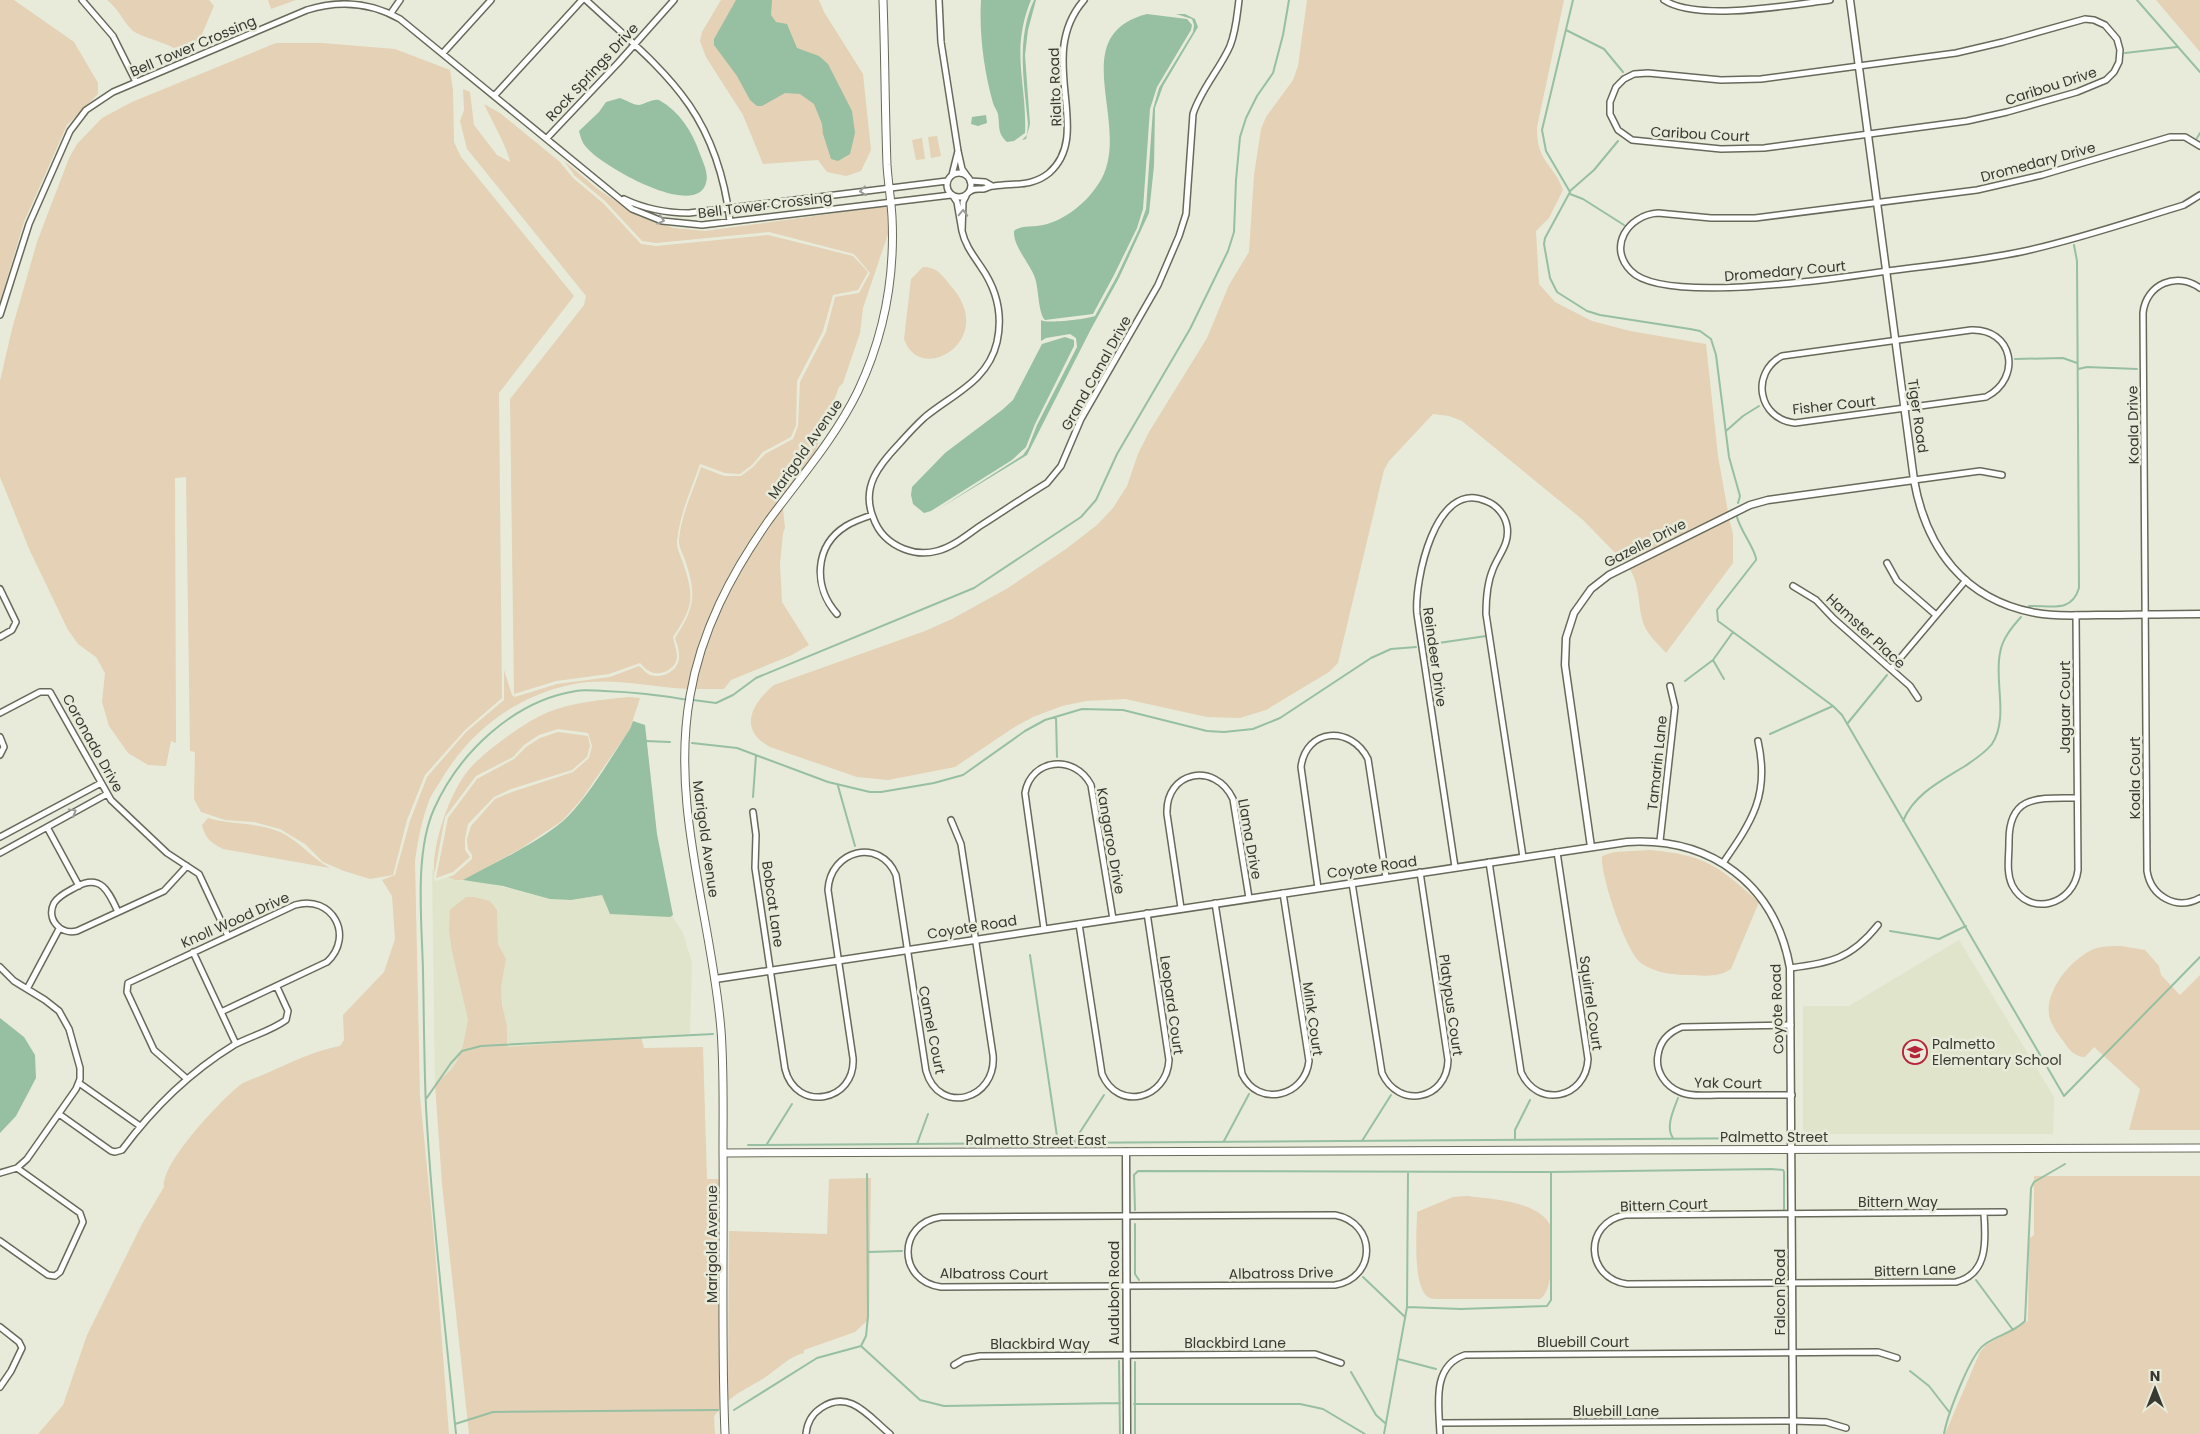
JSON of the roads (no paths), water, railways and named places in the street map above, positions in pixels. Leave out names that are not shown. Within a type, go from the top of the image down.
[{"type":"main road","name":"Marigold Avenue","points":[[725,1434],[722,1055],[716,979],[687,806],[684,752],[688,707],[706,634],[732,578],[758,537],[838,426],[855,397],[869,367],[889,296],[893,256],[889,188],[884,0]]},
{"type":"main road","name":"Palmetto Street","points":[[1349,1150],[2200,1148]]},
{"type":"main road","name":"Palmetto Street East","points":[[723,1153],[1349,1150]]},
{"type":"street","points":[[82,0],[113,36],[136,82]]},
{"type":"street","points":[[391,14],[400,0]]},
{"type":"street","points":[[443,53],[491,0]]},
{"type":"street","points":[[495,95],[582,0]]},
{"type":"street","points":[[586,0],[668,76],[698,117],[718,164],[730,221]]},
{"type":"street","name":"Rock Springs Drive","points":[[547,138],[674,0]]},
{"type":"street","points":[[939,0],[941,42],[958,152],[962,170],[969,179],[968,193],[959,198],[951,195],[946,188],[947,180],[951,175],[958,152]]},
{"type":"street","name":"Rialto Road","points":[[968,193],[974,189],[1037,181],[1053,169],[1063,153],[1068,132],[1062,62],[1063,44],[1070,20],[1084,0]]},
{"type":"street","name":"Grand Canal Drive","points":[[951,195],[956,202],[967,246],[988,276],[996,296],[1000,324],[996,347],[989,363],[977,379],[920,422],[879,466],[870,490],[872,515],[886,537],[901,548],[920,552],[939,550],[952,545],[1047,482],[1059,470],[1081,419],[1158,285],[1182,230],[1186,214],[1193,114],[1230,45],[1236,28],[1239,0]]},
{"type":"street","points":[[1664,0],[1678,6],[1726,11],[1830,0]]},
{"type":"street","name":"Tiger Road","points":[[1850,0],[1914,480],[1921,510],[1931,536],[1946,559],[1966,580],[1987,595],[2011,606],[2045,614],[2200,614]]},
{"type":"street","name":"Bell Tower Crossing","points":[[0,315],[29,224],[70,131],[82,115],[96,102],[136,82],[322,5],[338,2],[362,3],[391,14],[411,26],[619,196],[632,209],[662,221],[689,225],[891,200],[951,195]]},
{"type":"street","name":"Caribou Drive","points":[[1859,66],[1979,48],[2085,19],[2098,21],[2109,28],[2117,39],[2120,50],[2119,62],[2102,84],[2007,112],[1967,121],[1868,134]]},
{"type":"street","name":"Caribou Court","points":[[1859,66],[1742,80],[1698,79],[1648,73],[1634,74],[1624,79],[1616,87],[1610,102],[1610,114],[1618,130],[1632,140],[1697,148],[1764,148],[1868,134]]},
{"type":"street","name":"Dromedary Drive","points":[[1877,203],[2005,184],[2170,137],[2185,138],[2200,146]]},
{"type":"street","points":[[951,175],[959,173],[969,179]]},
{"type":"street","name":"Rialto Road","points":[[969,179],[985,182],[992,186]]},
{"type":"street","name":"Bell Tower Crossing","points":[[619,196],[642,207],[662,212],[689,213],[947,180]]},
{"type":"street","name":"Grand Canal Drive","points":[[962,231],[964,200],[968,193]]},
{"type":"street","points":[[836,195],[838,207]]},
{"type":"street","points":[[1886,272],[1989,258],[2033,249],[2184,205],[2200,195]]},
{"type":"street","name":"Dromedary Court","points":[[1877,203],[1748,218],[1711,218],[1652,214],[1638,218],[1629,226],[1623,236],[1621,252],[1627,267],[1636,276],[1647,281],[1681,286],[1715,288],[1765,286],[1886,272]]},
{"type":"street","name":"Koala Drive","points":[[2145,614],[2143,309],[2145,301],[2152,291],[2167,282],[2184,280],[2200,288]]},
{"type":"street","name":"Fisher Court","points":[[1979,330],[1998,339],[2004,345],[2009,359],[2006,379],[1998,390],[1986,397],[1790,422],[1772,414],[1766,406],[1761,391],[1762,380],[1766,370],[1782,356],[1895,341],[1979,330]]},
{"type":"street","points":[[1914,480],[1980,471],[2002,475]]},
{"type":"street","name":"Gazelle Drive","points":[[1591,847],[1564,652],[1571,619],[1588,594],[1609,575],[1750,505],[1768,500],[1914,480]]},
{"type":"street","name":"Reindeer Drive","points":[[1454,867],[1416,606],[1420,570],[1429,542],[1445,513],[1457,502],[1468,498],[1482,499],[1495,506],[1504,517],[1507,529],[1504,548],[1489,579],[1486,614],[1523,857]]},
{"type":"street","points":[[837,614],[829,605],[822,588],[820,570],[822,556],[836,533],[846,526],[872,515]]},
{"type":"street","points":[[1887,563],[1897,580],[1936,615]]},
{"type":"street","points":[[1891,669],[1966,580]]},
{"type":"street","name":"Hamster Place","points":[[1793,586],[1816,600],[1834,619],[1910,686],[1918,698]]},
{"type":"street","points":[[0,589],[16,622],[12,630],[0,637]]},
{"type":"street","name":"Koala Court","points":[[2145,614],[2148,876],[2155,890],[2167,900],[2182,903],[2200,898]]},
{"type":"street","name":"Jaguar Court","points":[[2076,615],[2078,870],[2074,885],[2068,893],[2056,901],[2041,904],[2031,902],[2017,892],[2010,878],[2008,832],[2012,817],[2021,805],[2030,800],[2077,798]]},
{"type":"street","name":"Tamarin Lane","points":[[1660,841],[1675,707],[1670,686]]},
{"type":"street","name":"Coronado Drive","points":[[0,713],[40,692],[50,692],[107,794],[120,811],[167,853],[200,876],[228,936]]},
{"type":"street","points":[[1318,888],[1301,768],[1303,756],[1308,748],[1320,738],[1330,736],[1339,736],[1352,741],[1363,750],[1368,759],[1386,877]]},
{"type":"street","points":[[0,737],[4,747],[0,755]]},
{"type":"street","points":[[1723,864],[1747,826],[1757,804],[1763,781],[1758,741]]},
{"type":"street","name":"Kangaroo Drive","points":[[1044,929],[1025,793],[1027,784],[1036,771],[1045,766],[1055,764],[1069,765],[1077,769],[1084,774],[1091,785],[1113,918]]},
{"type":"street","name":"Llama Drive","points":[[1181,908],[1166,809],[1172,790],[1190,776],[1204,776],[1217,780],[1227,788],[1233,799],[1249,898]]},
{"type":"street","points":[[0,837],[101,783]]},
{"type":"street","points":[[0,853],[107,794]]},
{"type":"street","name":"Bobcat Lane","points":[[753,812],[756,834],[755,868],[786,1075],[799,1091],[808,1096],[824,1097],[839,1091],[852,1074],[854,1063],[838,960]]},
{"type":"street","name":"Camel Court","points":[[838,960],[828,882],[834,868],[838,862],[847,856],[860,853],[882,858],[894,871],[927,1076],[933,1086],[941,1093],[951,1097],[962,1098],[972,1095],[984,1086],[990,1078],[994,1064],[961,844],[951,820]]},
{"type":"street","points":[[48,827],[79,886]]},
{"type":"street","name":"Coyote Road","points":[[716,979],[1454,867],[1627,842],[1660,841],[1693,849],[1723,864],[1752,887],[1768,908],[1781,933],[1790,968],[1792,1150]]},
{"type":"street","name":"Squirrel Court","points":[[1490,862],[1521,1072],[1526,1081],[1534,1088],[1548,1095],[1559,1095],[1570,1091],[1578,1084],[1585,1075],[1588,1059],[1558,852]]},
{"type":"street","points":[[118,912],[110,894],[103,886],[90,882],[59,897],[54,905],[52,918],[59,929],[67,932],[77,931],[164,891],[187,866]]},
{"type":"street","name":"Platypus Court","points":[[1352,882],[1382,1073],[1395,1090],[1410,1096],[1421,1096],[1431,1092],[1443,1081],[1447,1071],[1448,1060],[1420,872]]},
{"type":"street","name":"Mink Court","points":[[1215,903],[1242,1074],[1254,1089],[1263,1094],[1277,1095],[1288,1092],[1297,1086],[1304,1077],[1308,1061],[1283,893]]},
{"type":"street","name":"Knoll Wood Drive","points":[[187,1079],[150,1044],[126,989],[131,980],[300,904],[316,904],[329,912],[336,920],[340,935],[339,945],[334,955],[323,965],[221,1012]]},
{"type":"street","name":"Leopard Court","points":[[1078,924],[1102,1074],[1113,1090],[1127,1096],[1137,1097],[1152,1092],[1160,1085],[1166,1076],[1169,1060],[1147,913]]},
{"type":"street","points":[[1790,968],[1820,964],[1841,958],[1859,947],[1878,925]]},
{"type":"street","points":[[27,989],[59,929]]},
{"type":"street","points":[[193,952],[236,1044]]},
{"type":"street","points":[[0,967],[14,981],[53,1004],[66,1021],[80,1068],[79,1083],[27,1159],[17,1168],[0,1173]]},
{"type":"street","points":[[59,1114],[115,1152],[122,1150],[140,1126],[187,1079],[236,1044],[286,1020],[288,1011],[277,987]]},
{"type":"street","name":"Yak Court","points":[[1791,1026],[1703,1025],[1682,1027],[1671,1032],[1663,1041],[1658,1051],[1657,1063],[1665,1081],[1672,1088],[1686,1094],[1792,1095]]},
{"type":"street","points":[[79,1083],[140,1126]]},
{"type":"street","name":"Falcon Road","points":[[1792,1150],[1792,1434]]},
{"type":"street","name":"Audubon Road","points":[[1126,1152],[1128,1434]]},
{"type":"street","points":[[0,1241],[48,1276],[55,1276],[60,1272],[83,1222],[80,1213],[17,1168]]},
{"type":"street","name":"Bittern Way","points":[[1792,1213],[1984,1214],[2004,1212]]},
{"type":"street","name":"Bittern Court","points":[[1792,1213],[1620,1216],[1602,1227],[1597,1236],[1594,1252],[1601,1270],[1613,1280],[1622,1283],[1792,1283]]},
{"type":"street","name":"Bittern Lane","points":[[1792,1283],[1961,1281],[1972,1274],[1982,1259],[1985,1247],[1984,1214]]},
{"type":"street","name":"Albatross Drive","points":[[1127,1216],[1335,1215],[1351,1221],[1359,1228],[1365,1238],[1367,1249],[1364,1264],[1356,1275],[1348,1281],[1335,1285],[1127,1286]]},
{"type":"street","name":"Albatross Court","points":[[1127,1216],[936,1218],[926,1222],[914,1233],[909,1244],[908,1255],[917,1275],[925,1282],[936,1286],[1127,1286]]},
{"type":"street","points":[[0,1327],[20,1342],[22,1348],[11,1371],[0,1387]]},
{"type":"street","name":"Bluebill Court","points":[[1440,1434],[1440,1384],[1442,1374],[1451,1362],[1465,1355],[1878,1352],[1897,1358]]},
{"type":"street","name":"Blackbird Lane","points":[[1127,1355],[1315,1354],[1341,1363]]},
{"type":"street","name":"Blackbird Way","points":[[954,1364],[964,1359],[980,1356],[1127,1355]]},
{"type":"street","points":[[806,1434],[810,1420],[818,1410],[827,1404],[841,1401],[859,1406],[890,1434]]},
{"type":"street","name":"Bluebill Lane","points":[[1440,1423],[1792,1421],[1826,1422],[1846,1428]]},
{"type":"waterway","points":[[693,700],[716,703],[733,695],[756,678],[974,588],[1081,517],[1096,500],[1117,454],[1190,329],[1228,251],[1234,232],[1240,137],[1246,118],[1257,96],[1273,73],[1283,35],[1289,0]]},
{"type":"waterway","points":[[1573,0],[1542,130],[1546,151],[1570,192],[1545,238],[1544,244],[1550,278],[1557,292],[1587,311],[1600,315],[1700,331],[1711,339],[1716,355],[1729,457],[1740,496],[1738,503]]},
{"type":"waterway","points":[[2137,0],[2200,72]]},
{"type":"waterway","points":[[1566,30],[1604,49],[1623,72]]},
{"type":"waterway","points":[[2125,53],[2177,47]]},
{"type":"waterway","points":[[2197,138],[2200,133]]},
{"type":"waterway","points":[[1570,191],[1594,170],[1618,141]]},
{"type":"waterway","points":[[1570,194],[1583,199],[1624,225]]},
{"type":"waterway","points":[[2029,606],[2052,607],[2065,605],[2071,602],[2079,588],[2077,261],[2074,245]]},
{"type":"waterway","points":[[2015,359],[2063,358],[2077,363]]},
{"type":"waterway","points":[[2078,369],[2087,367],[2137,369]]},
{"type":"waterway","points":[[1726,431],[1743,416],[1759,406]]},
{"type":"waterway","points":[[1737,517],[1756,556],[1756,560],[1717,610],[1718,621],[1833,706],[1842,715],[2064,1096],[2200,957]]},
{"type":"waterway","points":[[1903,821],[1914,803],[1929,789],[1976,759],[1992,744],[2000,723],[1999,664],[2001,648],[2008,634],[2021,617]]},
{"type":"waterway","points":[[1685,681],[1713,660],[1733,632]]},
{"type":"waterway","points":[[1425,645],[1486,636]]},
{"type":"waterway","points":[[692,743],[737,748],[828,782],[870,792],[881,792],[934,783],[963,775],[1025,731],[1045,720],[1082,709],[1123,710],[1207,731],[1224,732],[1253,729],[1280,718],[1371,658],[1391,649],[1416,647]]},
{"type":"waterway","points":[[1713,660],[1724,679]]},
{"type":"waterway","points":[[1847,724],[1887,675]]},
{"type":"waterway","points":[[456,1434],[435,1230],[426,1107],[421,867],[428,827],[434,809],[445,788],[473,750],[510,718],[531,706],[553,697],[583,690],[636,693],[688,700]]},
{"type":"waterway","points":[[1770,734],[1833,706]]},
{"type":"waterway","points":[[1056,717],[1057,757]]},
{"type":"waterway","points":[[645,741],[670,742]]},
{"type":"waterway","points":[[753,797],[756,755]]},
{"type":"waterway","points":[[838,786],[855,846]]},
{"type":"waterway","points":[[1890,931],[1939,939],[1966,926]]},
{"type":"waterway","points":[[1030,955],[1058,1143]]},
{"type":"waterway","points":[[426,1099],[451,1063],[462,1051],[481,1046],[713,1034]]},
{"type":"waterway","points":[[1224,1141],[1249,1094]]},
{"type":"waterway","points":[[1073,1143],[1104,1095]]},
{"type":"waterway","points":[[1362,1141],[1391,1095]]},
{"type":"waterway","points":[[1673,1138],[1670,1123],[1678,1098]]},
{"type":"waterway","points":[[1515,1139],[1515,1130],[1530,1100]]},
{"type":"waterway","points":[[767,1144],[792,1104]]},
{"type":"waterway","points":[[917,1144],[928,1114]]},
{"type":"waterway","points":[[748,1145],[1781,1138]]},
{"type":"waterway","points":[[1944,1434],[1960,1386],[1978,1351],[1984,1345],[2025,1321],[2031,1188],[2034,1182],[2065,1164]]},
{"type":"waterway","points":[[1135,1210],[1134,1175],[1138,1171],[1551,1172],[1771,1169],[1783,1170],[1784,1172],[1784,1209]]},
{"type":"waterway","points":[[1384,1434],[1407,1307],[1408,1172]]},
{"type":"waterway","points":[[1407,1307],[1461,1309],[1547,1306],[1551,1300],[1551,1172]]},
{"type":"waterway","points":[[734,1410],[817,1358],[861,1346],[866,1336],[868,1316],[867,1174]]},
{"type":"waterway","points":[[1135,1224],[1135,1274],[1139,1280]]},
{"type":"waterway","points":[[868,1252],[902,1251]]},
{"type":"waterway","points":[[1363,1277],[1405,1317]]},
{"type":"waterway","points":[[1976,1280],[2013,1330]]},
{"type":"waterway","points":[[861,1346],[920,1400],[944,1406],[1120,1403]]},
{"type":"waterway","points":[[1398,1359],[1436,1369]]},
{"type":"waterway","points":[[1119,1361],[1120,1434]]},
{"type":"waterway","points":[[1135,1362],[1135,1434]]},
{"type":"waterway","points":[[1910,1371],[1929,1386],[1950,1413]]},
{"type":"waterway","points":[[1351,1372],[1376,1415],[1385,1423]]},
{"type":"waterway","points":[[1134,1404],[1300,1404],[1323,1409],[1365,1434]]},
{"type":"waterway","points":[[455,1424],[493,1412],[718,1410]]},
{"type":"place","name":"Palmetto Elementary School","points":[[1915,1052]]}]
